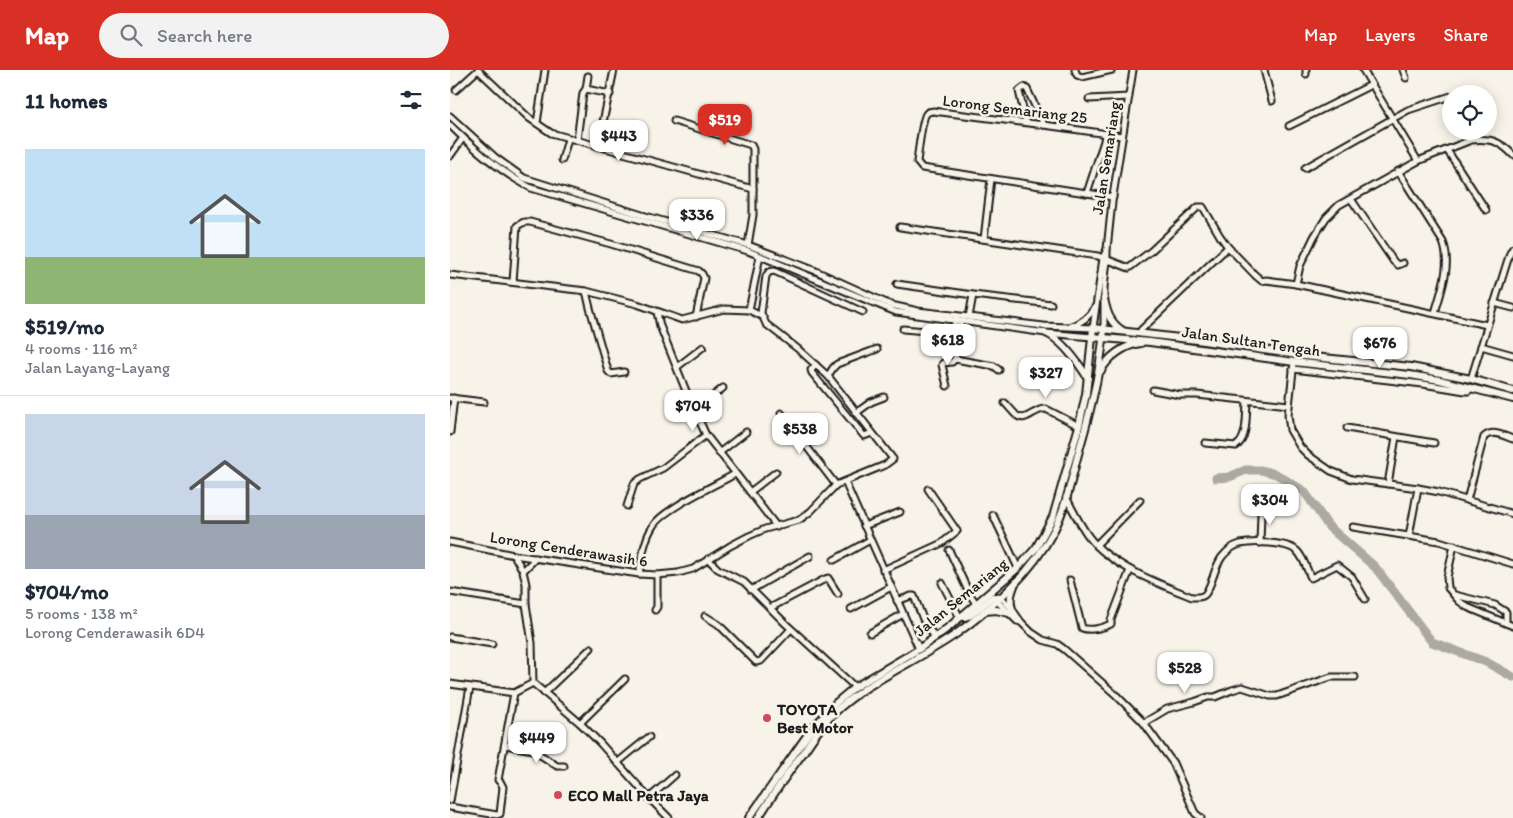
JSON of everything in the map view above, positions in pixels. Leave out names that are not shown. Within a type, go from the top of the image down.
[{"type":"main road","points":[[1104,299],[1112,322],[1126,332]]},
{"type":"main road","name":"Jalan Sultan Tengah","points":[[1093,328],[1197,340],[1304,356],[1411,367],[1470,379],[1513,391]]},
{"type":"main road","name":"Jalan Semariang","points":[[749,818],[815,725],[837,702],[855,687],[919,649],[961,618],[1018,568],[1036,548],[1053,517],[1079,426],[1086,394],[1093,328]]},
{"type":"main road","name":"Jalan Semariang","points":[[758,818],[814,736],[831,715],[853,697],[955,634],[999,599],[1033,563],[1048,540],[1066,497],[1098,378],[1104,329]]},
{"type":"main road","points":[[1046,333],[1058,341],[1088,378]]},
{"type":"main road","name":"Jalan Sultan Tengah","points":[[1092,337],[1150,342],[1293,366],[1410,375],[1440,380],[1513,399]]},
{"type":"main road","points":[[1098,378],[1106,363],[1124,348],[1150,342]]},
{"type":"main road","points":[[985,610],[1010,611],[1010,594],[1016,583]]},
{"type":"main road","points":[[961,618],[971,615],[993,597],[999,599]]},
{"type":"street","points":[[456,90],[478,70],[529,118],[551,133],[753,190]]},
{"type":"street","points":[[536,123],[545,70]]},
{"type":"street","points":[[598,146],[614,70]]},
{"type":"street","points":[[1075,70],[1078,76],[1082,77],[1112,70]]},
{"type":"street","name":"Jalan Semariang","points":[[1105,258],[1133,70]]},
{"type":"street","points":[[1264,70],[1272,102]]},
{"type":"street","points":[[1363,70],[1418,161]]},
{"type":"street","points":[[1403,70],[1406,78]]},
{"type":"street","points":[[577,140],[583,93],[586,89],[588,76]]},
{"type":"street","points":[[1289,126],[1371,85]]},
{"type":"street","points":[[1026,122],[1019,90],[1024,87],[1027,89],[1044,125]]},
{"type":"street","points":[[586,89],[610,94]]},
{"type":"street","points":[[1089,98],[1129,97]]},
{"type":"street","points":[[1305,168],[1408,110],[1442,99]]},
{"type":"street","name":"Lorong Semariang 25","points":[[991,179],[922,168],[917,162],[925,114],[933,111],[1122,136]]},
{"type":"street","points":[[450,116],[496,158],[524,178],[642,216],[748,244],[816,271],[891,305],[918,311],[969,317],[1019,326],[1046,333],[1092,337]]},
{"type":"street","points":[[674,120],[751,145],[753,149],[753,215],[748,244]]},
{"type":"street","points":[[450,125],[512,178],[530,188],[748,251],[896,312],[957,322],[1093,328],[1105,258]]},
{"type":"street","points":[[1087,193],[1105,134]]},
{"type":"street","points":[[450,156],[464,138]]},
{"type":"street","points":[[562,160],[568,138]]},
{"type":"street","points":[[1296,284],[1305,256],[1320,227],[1339,205],[1418,161],[1471,140],[1492,140],[1502,144],[1513,155]]},
{"type":"street","points":[[1447,150],[1486,210]]},
{"type":"street","points":[[1398,171],[1446,249],[1445,274],[1435,314]]},
{"type":"street","points":[[984,239],[991,179],[1113,197]]},
{"type":"street","points":[[1351,199],[1394,262],[1398,264],[1403,263]]},
{"type":"street","points":[[900,228],[1105,258],[1126,267],[1131,267],[1200,206],[1205,209],[1228,247],[1262,281],[1296,284],[1487,325]]},
{"type":"street","points":[[513,282],[517,226],[524,222],[530,222],[699,271],[704,278],[696,317]]},
{"type":"street","points":[[1141,330],[1228,247]]},
{"type":"street","points":[[1470,379],[1513,248]]},
{"type":"street","points":[[749,310],[760,256]]},
{"type":"street","points":[[1104,329],[1105,258]]},
{"type":"street","points":[[761,316],[766,276],[772,271],[863,312]]},
{"type":"street","points":[[450,275],[586,291],[638,304],[682,320],[724,309],[749,310],[761,316],[766,324],[816,365],[828,376],[872,433],[864,436],[857,428],[812,373],[811,370],[816,365]]},
{"type":"street","points":[[897,284],[1050,304]]},
{"type":"street","points":[[586,291],[608,371],[611,374],[624,372]]},
{"type":"street","points":[[969,317],[972,295]]},
{"type":"street","points":[[1068,327],[1086,319],[1097,303]]},
{"type":"street","points":[[1494,303],[1513,308]]},
{"type":"street","points":[[657,312],[660,326],[694,412],[706,436],[777,527]]},
{"type":"street","points":[[903,328],[949,333],[953,332],[957,322]]},
{"type":"street","points":[[955,359],[957,322]]},
{"type":"street","points":[[1481,346],[1513,356]]},
{"type":"street","points":[[677,367],[703,347]]},
{"type":"street","points":[[828,376],[838,364],[877,349]]},
{"type":"street","points":[[947,386],[942,365],[955,359],[994,366],[999,370]]},
{"type":"street","points":[[1293,366],[1288,422],[1290,430],[1300,447],[1330,471],[1352,479],[1418,488],[1513,514]]},
{"type":"street","points":[[694,412],[723,388]]},
{"type":"street","points":[[1153,390],[1180,396],[1197,395],[1289,405]]},
{"type":"street","points":[[856,413],[871,402],[884,397]]},
{"type":"street","points":[[450,432],[452,398],[484,402]]},
{"type":"street","points":[[1205,443],[1236,446],[1242,441],[1247,401]]},
{"type":"street","points":[[1005,404],[1018,417],[1024,418],[1040,409],[1046,409],[1079,426]]},
{"type":"street","points":[[781,413],[836,485]]},
{"type":"street","points":[[1347,428],[1434,443]]},
{"type":"street","points":[[719,453],[746,432]]},
{"type":"street","name":"Lorong Cenderawasih 6","points":[[450,542],[514,555],[639,574],[678,573],[693,569],[749,536],[765,529],[792,523],[804,517],[836,485],[885,465],[893,458],[872,433]]},
{"type":"street","points":[[1467,500],[1484,437],[1487,434],[1494,433],[1513,439]]},
{"type":"street","points":[[627,506],[634,484],[662,468],[706,436]]},
{"type":"street","points":[[1388,484],[1396,437]]},
{"type":"street","points":[[750,492],[776,472]]},
{"type":"street","points":[[639,574],[646,539],[658,519],[735,474]]},
{"type":"street","points":[[845,482],[919,649]]},
{"type":"street","points":[[1409,536],[1418,488]]},
{"type":"street","points":[[883,570],[942,543],[957,530],[928,489]]},
{"type":"street","points":[[1066,497],[1089,537],[1096,545],[1130,570],[1192,596],[1201,597],[1206,593],[1225,553],[1241,544],[1260,543],[1283,545],[1296,550],[1312,578],[1337,565],[1352,577],[1366,599]]},
{"type":"street","points":[[1096,545],[1140,500]]},
{"type":"street","points":[[1260,543],[1263,507]]},
{"type":"street","points":[[1062,510],[1065,509],[1075,513]]},
{"type":"street","points":[[864,526],[900,512]]},
{"type":"street","points":[[993,515],[1018,568]]},
{"type":"street","points":[[1353,527],[1454,545],[1513,564]]},
{"type":"street","points":[[834,560],[870,540]]},
{"type":"street","points":[[1454,545],[1447,582],[1448,588],[1467,607],[1513,626]]},
{"type":"street","points":[[949,550],[968,593],[977,604]]},
{"type":"street","points":[[514,555],[523,571],[526,584],[526,604],[532,643],[533,683],[580,723],[669,818]]},
{"type":"street","points":[[751,590],[810,556]]},
{"type":"street","points":[[523,571],[536,558]]},
{"type":"street","points":[[708,559],[718,570],[744,582],[791,629],[855,687]]},
{"type":"street","points":[[1070,580],[1082,628],[1100,628],[1111,624],[1130,570]]},
{"type":"street","points":[[655,610],[657,607],[657,575]]},
{"type":"street","points":[[770,608],[828,578],[838,594]]},
{"type":"street","points":[[942,583],[961,618]]},
{"type":"street","points":[[851,609],[891,587]]},
{"type":"street","points":[[450,592],[526,604]]},
{"type":"street","points":[[1454,595],[1500,607],[1506,612],[1506,623]]},
{"type":"street","points":[[897,601],[914,596],[923,620],[935,638]]},
{"type":"street","points":[[999,599],[1031,632],[1042,640],[1057,644],[1064,649],[1116,695],[1143,722],[1174,762],[1196,813],[1201,818]]},
{"type":"street","points":[[870,634],[903,614]]},
{"type":"street","points":[[705,616],[718,624],[756,662],[791,629]]},
{"type":"street","points":[[450,637],[492,644]]},
{"type":"street","points":[[544,693],[591,648]]},
{"type":"street","points":[[1143,722],[1167,709],[1208,697],[1215,697],[1242,687],[1270,696],[1277,696],[1331,677],[1355,677]]},
{"type":"street","points":[[580,723],[625,678]]},
{"type":"street","points":[[450,684],[514,693],[533,683]]},
{"type":"street","points":[[450,801],[470,687]]},
{"type":"street","points":[[450,807],[500,814],[503,787],[498,780],[514,693]]},
{"type":"street","points":[[618,763],[649,736]]},
{"type":"street","points":[[505,745],[534,750],[557,766],[564,766]]},
{"type":"street","points":[[649,798],[675,775]]},
{"type":"waterway","points":[[1216,478],[1229,477],[1246,470],[1261,470],[1276,474],[1304,491],[1329,527],[1375,567],[1432,642],[1486,662],[1513,677]]},
{"type":"place","name":"TOYOTA Best Motor","points":[[767,718]]},
{"type":"place","name":"ECO Mall Petra Jaya","points":[[558,795]]}]
